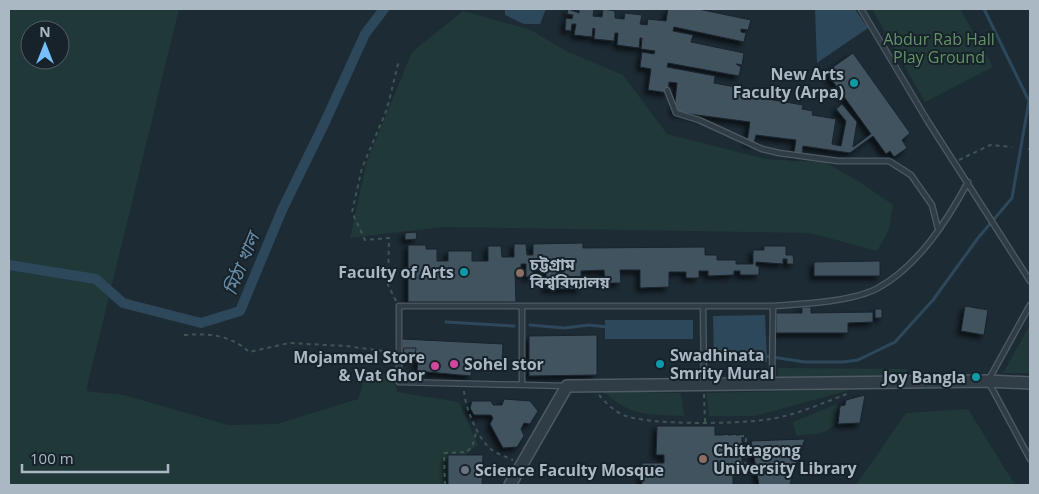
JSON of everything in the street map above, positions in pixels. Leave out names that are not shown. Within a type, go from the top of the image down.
[{"type":"street","points":[[510,485],[568,386],[1030,382]]},
{"type":"lane","points":[[860,9],[1030,281]]},
{"type":"lane","points":[[667,90],[676,113],[699,120],[762,149],[838,161],[889,161],[910,175],[932,205],[938,230]]},
{"type":"lane","points":[[568,386],[399,382],[399,306],[773,306],[834,301],[877,289],[912,263],[952,211],[968,182]]},
{"type":"lane","points":[[1030,305],[988,381],[1030,459]]},
{"type":"lane","points":[[522,306],[522,385]]},
{"type":"lane","points":[[703,306],[704,384]]},
{"type":"lane","points":[[772,383],[773,306]]},
{"type":"path","points":[[399,60],[387,108],[362,168],[352,212],[365,240],[389,238],[388,285],[399,306]]},
{"type":"path","points":[[955,162],[990,145],[1012,147]]},
{"type":"path","points":[[184,335],[206,334],[235,340],[249,352],[289,342],[346,346],[399,354]]},
{"type":"path","points":[[464,383],[465,401],[477,429],[492,450],[522,464]]},
{"type":"path","points":[[704,384],[705,422]]},
{"type":"path","points":[[592,386],[606,403],[625,416],[645,420],[705,422],[764,420],[799,411],[850,393]]},
{"type":"path","points":[[445,485],[444,453],[467,452],[473,444],[477,429]]},
{"type":"path","points":[[724,436],[746,436],[745,473],[732,473]]},
{"type":"green space","points":[[9,9],[179,9],[86,391],[124,395],[228,425],[277,424],[358,399],[367,370],[393,375],[397,392],[459,402],[478,445],[461,462],[456,473],[455,485],[9,485]]},
{"type":"green space","name":"Abdur Rab Hall Play Ground","points":[[872,9],[960,9],[993,67],[925,102]]},
{"type":"green space","points":[[463,11],[531,30],[566,51],[623,75],[667,134],[765,159],[825,162],[863,184],[893,205],[889,230],[877,251],[810,233],[442,227],[350,238],[367,161],[412,52]]},
{"type":"green space","points":[[1030,325],[1030,373],[1003,373]]},
{"type":"green space","points":[[778,368],[907,369],[906,380],[778,379]]},
{"type":"green space","points":[[854,389],[755,416],[709,416],[706,393]]},
{"type":"green space","points":[[603,391],[681,393],[684,416],[650,414],[631,410]]},
{"type":"green space","points":[[837,404],[836,424],[832,428],[818,434],[796,435],[793,422]]},
{"type":"green space","points":[[968,409],[1015,485],[856,485],[906,413]]},
{"type":"water","points":[[505,9],[546,9],[540,24],[524,24],[505,15]]},
{"type":"water","points":[[815,9],[855,9],[868,28],[817,63]]},
{"type":"water","points":[[765,315],[767,362],[714,363],[713,316]]},
{"type":"water","points":[[605,320],[693,320],[693,339],[605,339]]},
{"type":"building","name":"New Arts Faculty (Arpa)","points":[[568,9],[579,13],[579,9],[594,9],[593,16],[602,17],[603,9],[615,11],[615,18],[624,19],[625,13],[642,15],[640,24],[647,25],[648,19],[666,21],[668,9],[698,9],[751,20],[748,30],[741,29],[741,32],[746,33],[744,42],[674,27],[673,31],[693,35],[691,42],[744,53],[742,65],[736,64],[741,67],[739,76],[668,63],[667,67],[715,76],[714,83],[768,93],[767,99],[803,105],[802,109],[813,111],[812,115],[836,119],[832,144],[841,146],[846,121],[836,109],[842,104],[857,122],[853,147],[871,134],[826,72],[853,53],[910,133],[902,140],[907,148],[894,157],[890,151],[886,154],[873,136],[850,153],[803,146],[802,154],[794,153],[796,140],[756,135],[754,143],[747,142],[750,122],[674,112],[677,83],[669,82],[668,93],[648,90],[651,69],[640,67],[642,52],[654,54],[655,51],[641,49],[642,38],[640,38],[639,48],[617,45],[618,33],[615,33],[614,41],[594,39],[595,29],[593,28],[592,37],[574,35],[576,24],[572,24],[571,31],[565,30],[566,18],[572,19],[573,15],[567,14]]},
{"type":"building","points":[[416,232],[417,239],[405,240],[405,233]]},
{"type":"building","name":"Faculty of Arts","points":[[583,243],[583,248],[705,247],[705,255],[717,255],[717,260],[736,260],[736,264],[753,264],[753,250],[764,250],[764,246],[786,246],[786,255],[793,255],[794,264],[787,264],[787,259],[783,259],[783,264],[756,262],[756,266],[759,266],[759,275],[740,275],[740,271],[734,271],[734,275],[708,276],[708,271],[699,271],[699,278],[686,278],[686,272],[669,272],[669,287],[640,288],[640,270],[620,270],[621,283],[605,283],[604,270],[581,271],[581,289],[546,289],[546,271],[533,271],[533,277],[526,277],[526,264],[521,264],[521,274],[515,274],[516,302],[408,302],[408,245],[426,245],[426,249],[437,249],[437,261],[448,261],[448,251],[472,251],[472,261],[488,261],[488,246],[501,246],[502,257],[514,257],[514,244],[526,244],[527,255],[533,255],[533,244]]},
{"type":"building","points":[[880,261],[880,276],[814,276],[814,262]]},
{"type":"building","points":[[965,306],[988,310],[984,335],[961,331]]},
{"type":"building","points":[[802,307],[811,307],[811,313],[873,312],[873,322],[848,323],[848,333],[776,333],[776,313],[802,313]]},
{"type":"building","points":[[875,309],[882,309],[882,318],[875,318]]},
{"type":"building","points":[[597,335],[597,375],[529,376],[529,336]]},
{"type":"building","points":[[402,339],[503,344],[502,361],[472,360],[471,376],[417,371],[418,359],[402,358]]},
{"type":"building","points":[[404,348],[416,348],[415,355],[403,355]]},
{"type":"building","points":[[865,395],[860,423],[838,424],[840,406],[845,405],[846,400]]},
{"type":"building","points":[[504,399],[530,401],[538,411],[530,424],[524,423],[521,429],[524,436],[517,447],[503,448],[490,424],[493,418],[491,415],[474,415],[470,408],[472,401],[491,401],[493,405],[502,405]]},
{"type":"building","name":"Chittagong University Library","points":[[657,426],[715,426],[715,435],[742,435],[742,466],[723,465],[723,471],[733,472],[733,485],[642,485],[642,463],[664,463],[664,455],[656,455]]},
{"type":"building","points":[[805,439],[790,485],[759,485],[751,441]]},
{"type":"building","name":"Science Faculty Mosque","points":[[448,455],[483,455],[482,485],[448,485]]},
{"type":"waterway","name":"মিঠা খাল","points":[[9,265],[96,279],[123,303],[201,323],[240,311],[282,210],[365,34],[384,9]]},
{"type":"waterway","points":[[765,356],[805,362],[843,362],[858,360],[895,342],[933,300],[978,238],[1012,198],[1029,101],[984,9]]},
{"type":"waterway","points":[[446,322],[514,326]]},
{"type":"waterway","points":[[530,325],[564,328],[589,325],[607,327]]},
{"type":"place","name":"New Arts Faculty (Arpa)","points":[[854,83]]},
{"type":"place","name":"Faculty of Arts","points":[[464,272]]},
{"type":"place","name":"চট্টগ্রাম বিশ্ববিদ্যালয়","points":[[520,273]]},
{"type":"place","name":"Sohel stor","points":[[454,364]]},
{"type":"place","name":"Swadhinata Smrity Mural","points":[[660,364]]},
{"type":"place","name":"Mojammel Store & Vat Ghor","points":[[435,366]]},
{"type":"place","name":"Joy Bangla","points":[[976,377]]},
{"type":"place","name":"Chittagong University Library","points":[[703,459]]},
{"type":"place","name":"Science Faculty Mosque","points":[[465,470]]}]
